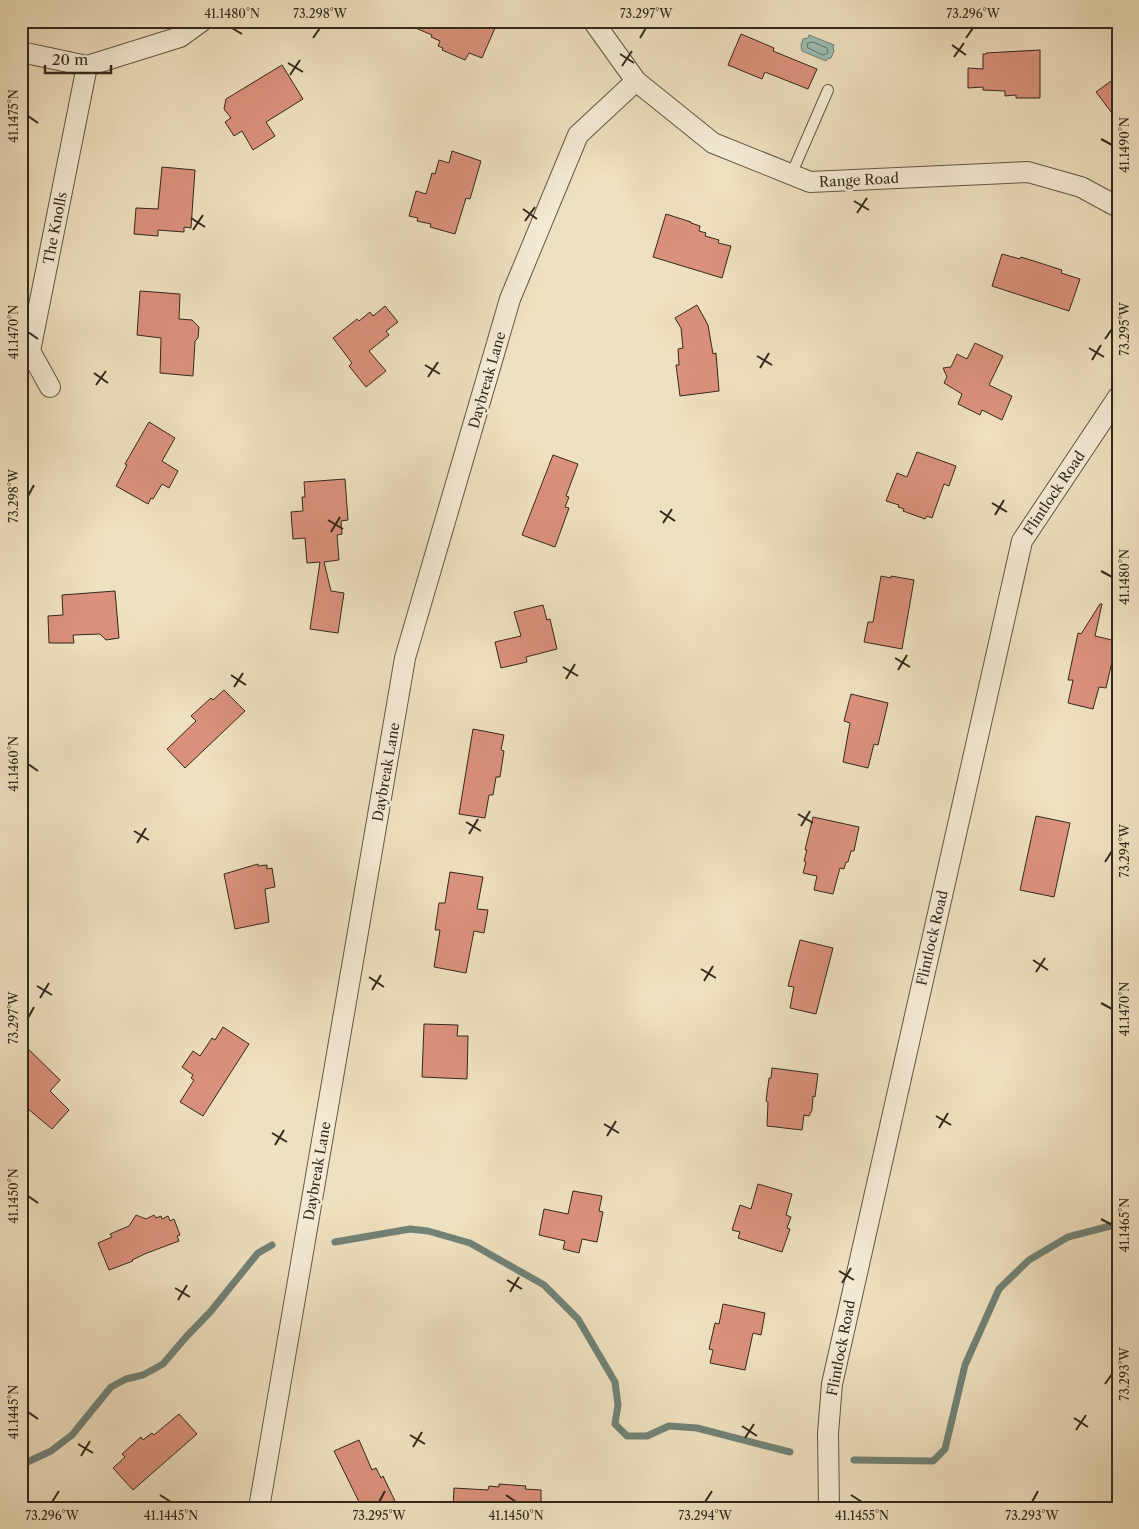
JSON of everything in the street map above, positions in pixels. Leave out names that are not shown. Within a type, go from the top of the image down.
[{"type":"street","points":[[21,52],[87,66],[180,37],[202,21]]},
{"type":"street","name":"Range Road","points":[[593,21],[636,81],[713,143],[810,182],[1028,172],[1081,187],[1118,207]]},
{"type":"street","name":"The Knolls","points":[[50,387],[30,351],[87,66]]},
{"type":"street","name":"Daybreak Lane","points":[[259,1508],[405,658],[510,299],[578,135],[636,81]]},
{"type":"street","name":"Flintlock Road","points":[[829,1508],[828,1433],[832,1384],[1022,541],[1118,397]]},
{"type":"lane","points":[[791,175],[828,90]]},
{"type":"water","points":[[809,35],[834,45],[831,58],[826,61],[802,51],[803,39],[808,38]]},
{"type":"building","points":[[399,21],[498,21],[482,58],[469,53],[465,60],[442,50],[443,48],[438,46],[440,41],[431,37],[432,35]]},
{"type":"building","points":[[741,34],[774,48],[773,51],[817,69],[808,89],[765,72],[762,79],[728,65]]},
{"type":"building","points":[[1040,50],[1040,98],[1016,98],[1016,95],[1005,96],[1005,91],[983,90],[983,87],[968,88],[968,68],[983,69],[983,54]]},
{"type":"building","points":[[282,65],[303,99],[266,122],[275,136],[253,150],[242,131],[234,136],[225,122],[231,118],[224,109],[226,99]]},
{"type":"building","points":[[1118,76],[1118,121],[1096,92]]},
{"type":"building","points":[[452,151],[481,161],[470,199],[466,198],[455,234],[430,227],[431,224],[417,221],[418,218],[409,216],[416,191],[426,194],[432,173],[435,174],[439,160],[449,163]]},
{"type":"building","points":[[162,167],[195,170],[191,228],[184,227],[184,232],[158,230],[158,236],[134,234],[136,208],[158,209]]},
{"type":"building","points":[[666,214],[700,226],[699,231],[706,233],[705,236],[719,240],[718,243],[731,246],[722,278],[653,257]]},
{"type":"building","points":[[1002,254],[1020,259],[1021,257],[1062,270],[1061,273],[1080,279],[1069,311],[992,286]]},
{"type":"building","points":[[140,291],[180,294],[179,319],[192,320],[199,327],[198,338],[195,341],[193,376],[160,373],[161,338],[137,335]]},
{"type":"building","points":[[697,305],[708,325],[713,354],[716,353],[719,391],[680,396],[676,365],[679,365],[678,349],[683,348],[681,328],[675,318]]},
{"type":"building","points":[[385,306],[398,322],[386,331],[389,335],[369,351],[386,371],[366,387],[349,366],[352,363],[333,338],[357,319],[359,321],[370,312],[373,316]]},
{"type":"building","points":[[975,343],[1003,356],[989,385],[1012,396],[1002,420],[982,410],[980,415],[958,404],[962,394],[944,383],[947,377],[943,368],[951,367],[957,354],[967,359]]},
{"type":"building","points":[[149,422],[175,438],[162,461],[178,471],[169,488],[162,484],[148,504],[116,486],[127,465],[125,464]]},
{"type":"building","points":[[917,452],[956,466],[949,486],[944,484],[932,518],[927,516],[925,519],[903,511],[904,509],[898,507],[899,505],[886,501],[897,473],[907,477]]},
{"type":"building","points":[[553,455],[578,464],[566,496],[569,497],[565,507],[569,508],[555,547],[522,535]]},
{"type":"building","points":[[345,479],[348,520],[341,521],[342,534],[337,535],[339,560],[324,562],[331,591],[344,593],[338,633],[310,629],[320,562],[307,563],[305,538],[293,539],[291,512],[303,511],[302,497],[305,497],[304,482]]},
{"type":"building","points":[[881,576],[914,580],[902,649],[864,642],[868,622],[873,622]]},
{"type":"building","points":[[115,591],[119,638],[106,640],[100,634],[73,635],[74,643],[49,643],[48,616],[63,615],[62,595]]},
{"type":"building","points":[[1100,604],[1102,604],[1095,636],[1116,641],[1116,644],[1106,688],[1099,687],[1093,709],[1068,703],[1073,680],[1068,680],[1078,633],[1081,634]]},
{"type":"building","points":[[543,605],[547,620],[550,619],[557,649],[526,657],[527,662],[501,668],[495,642],[521,636],[514,612]]},
{"type":"building","points":[[224,690],[245,711],[185,768],[167,749],[196,721],[191,716],[211,698],[213,700]]},
{"type":"building","points":[[851,694],[888,703],[878,745],[874,744],[868,768],[843,762],[850,723],[844,721]]},
{"type":"building","points":[[473,729],[504,735],[501,750],[504,751],[500,777],[496,777],[493,795],[489,795],[485,818],[459,814]]},
{"type":"building","points":[[1036,816],[1070,823],[1054,897],[1020,890]]},
{"type":"building","points":[[813,817],[859,827],[854,851],[851,851],[844,869],[840,868],[833,894],[814,890],[817,876],[803,873],[806,862],[804,861],[807,850],[805,850]]},
{"type":"building","points":[[258,864],[258,866],[267,865],[267,869],[272,868],[275,887],[265,889],[269,922],[235,929],[224,874]]},
{"type":"building","points":[[450,872],[483,877],[477,909],[488,910],[484,933],[474,931],[466,973],[434,967],[440,930],[435,930],[439,903],[445,903]]},
{"type":"building","points":[[800,940],[833,948],[816,1014],[790,1008],[794,987],[788,986]]},
{"type":"building","points":[[424,1024],[458,1025],[457,1036],[468,1036],[467,1079],[422,1077]]},
{"type":"building","points":[[223,1027],[249,1044],[203,1116],[180,1102],[194,1080],[191,1078],[193,1075],[182,1067],[193,1051],[200,1056],[212,1038],[215,1040]]},
{"type":"building","points":[[21,1042],[60,1080],[50,1091],[69,1110],[52,1129],[21,1103]]},
{"type":"building","points":[[772,1068],[818,1074],[812,1110],[809,1116],[804,1115],[802,1130],[767,1126],[768,1102],[766,1101]]},
{"type":"building","points":[[758,1184],[792,1194],[786,1215],[791,1217],[787,1228],[790,1229],[782,1252],[738,1238],[740,1232],[732,1230],[740,1205],[751,1209]]},
{"type":"building","points":[[573,1191],[602,1196],[599,1211],[603,1212],[597,1242],[582,1239],[579,1253],[563,1249],[565,1241],[539,1235],[544,1209],[568,1214]]},
{"type":"building","points":[[136,1215],[146,1219],[154,1215],[156,1218],[161,1216],[162,1219],[168,1216],[170,1221],[174,1219],[180,1235],[177,1236],[179,1241],[109,1270],[98,1243],[112,1237],[110,1234],[129,1226]]},
{"type":"building","points":[[723,1304],[765,1313],[761,1335],[753,1333],[745,1370],[710,1363],[713,1350],[709,1349],[715,1323],[719,1324]]},
{"type":"building","points":[[179,1414],[197,1434],[133,1490],[113,1468],[125,1457],[122,1454],[141,1437],[143,1440],[152,1433],[154,1435]]},
{"type":"building","points":[[359,1440],[372,1470],[376,1468],[381,1478],[383,1476],[395,1501],[392,1502],[394,1508],[362,1508],[334,1451]]},
{"type":"building","points":[[499,1484],[526,1486],[525,1489],[541,1490],[541,1508],[453,1508],[454,1488],[488,1490],[489,1486],[499,1487]]},
{"type":"waterway","points":[[854,1460],[933,1461],[945,1449],[965,1365],[999,1289],[1029,1260],[1068,1237],[1118,1224]]},
{"type":"waterway","points":[[335,1242],[410,1229],[428,1231],[470,1243],[544,1285],[578,1319],[615,1382],[618,1405],[615,1424],[627,1436],[647,1436],[669,1426],[697,1428],[790,1452]]},
{"type":"waterway","points":[[21,1465],[51,1451],[72,1435],[111,1387],[126,1379],[143,1375],[163,1364],[211,1311],[258,1253],[272,1245]]}]
